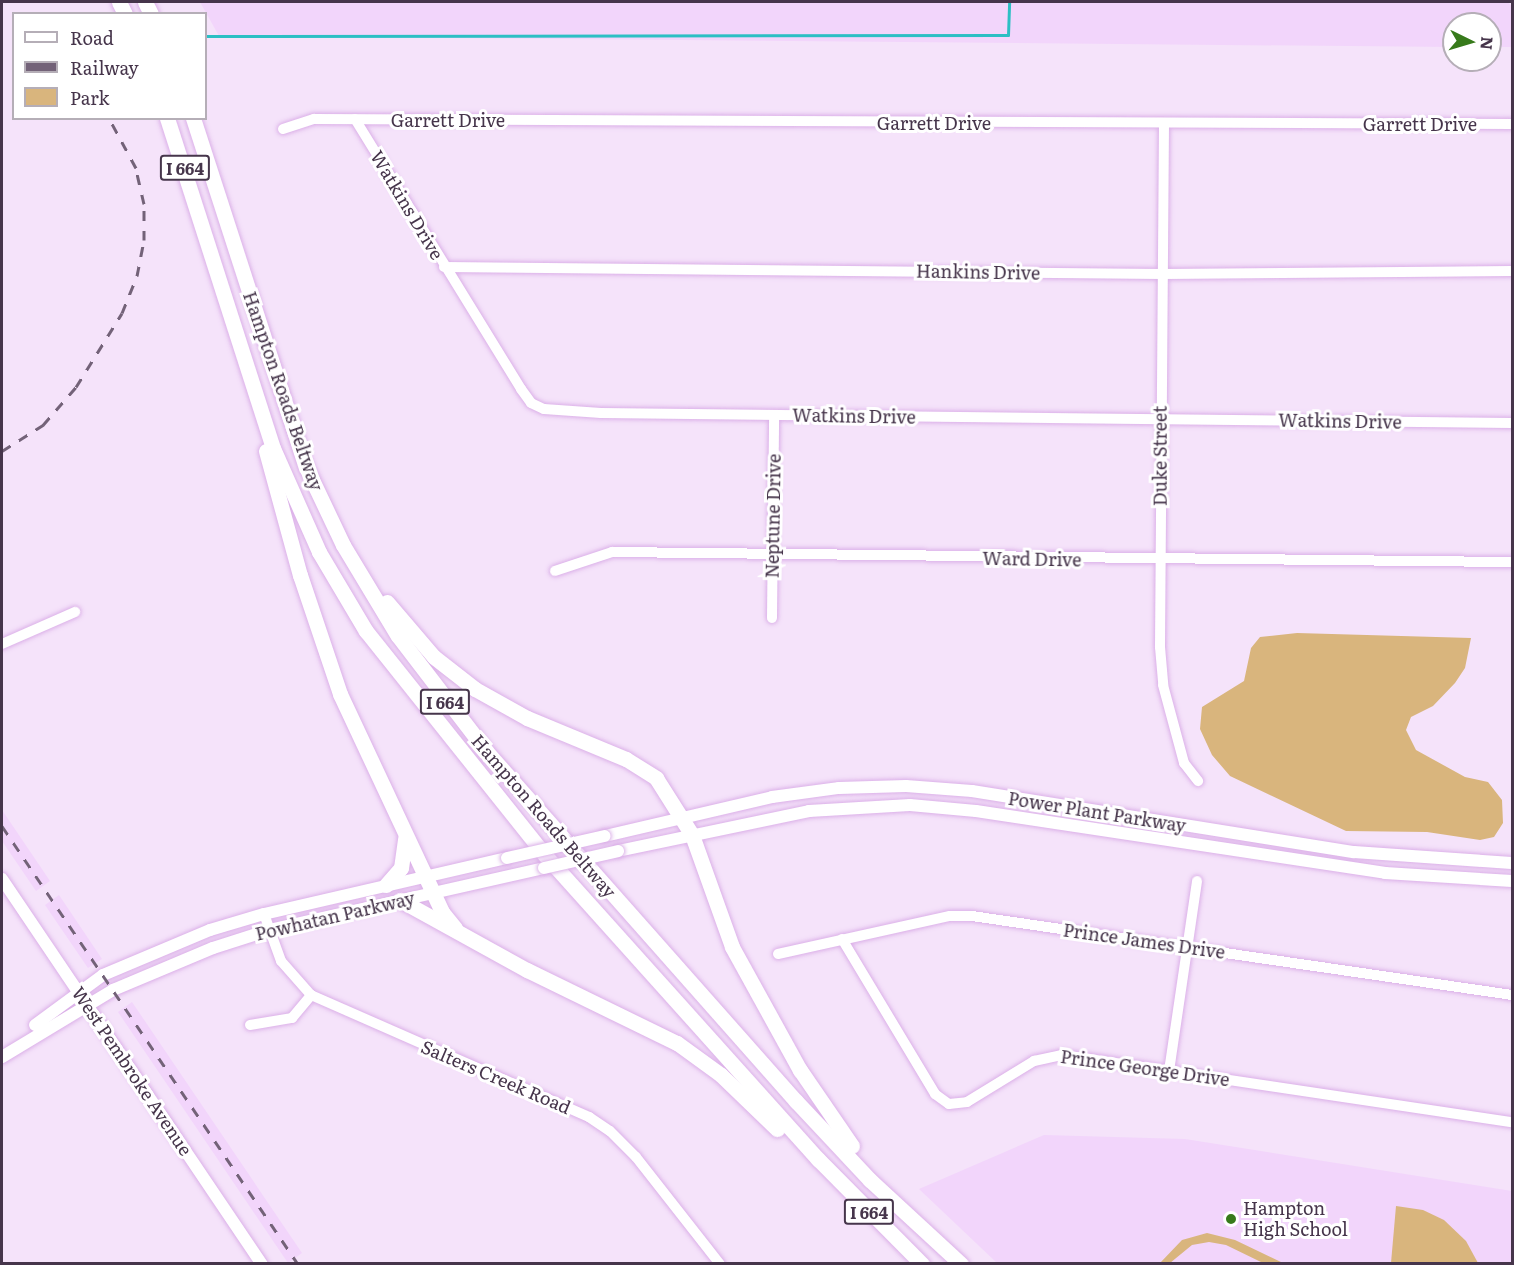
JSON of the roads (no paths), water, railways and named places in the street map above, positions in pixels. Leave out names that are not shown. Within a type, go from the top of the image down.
[{"type":"highway","name":"Hampton Roads Beltway","points":[[168,120],[246,370],[297,506],[366,631],[545,855],[818,1159],[922,1263]]},
{"type":"highway","name":"Hampton Roads Beltway","points":[[194,120],[280,393],[306,467],[343,545],[398,636],[450,707],[870,1180],[961,1263]]},
{"type":"highway","points":[[246,370],[319,636],[340,694],[404,835],[447,921],[454,928]]},
{"type":"highway","points":[[343,545],[411,634],[447,668],[508,709],[642,767],[656,778],[692,835],[732,946],[800,1070],[826,1114],[858,1154],[870,1180]]},
{"type":"highway","points":[[386,885],[401,868],[404,835]]},
{"type":"highway","points":[[400,900],[527,970],[677,1043],[721,1075],[786,1138],[818,1159]]},
{"type":"main road","name":"Power Plant Parkway","points":[[682,817],[806,792],[917,786],[972,791],[1354,852],[1512,863]]},
{"type":"main road","name":"Power Plant Parkway","points":[[692,835],[809,811],[910,805],[976,811],[1385,873],[1512,881]]},
{"type":"main road","name":"Powhatan Parkway","points":[[2,1047],[103,975],[164,948],[264,914],[682,817]]},
{"type":"main road","name":"Powhatan Parkway","points":[[2,1057],[87,1004],[185,959],[269,930],[692,835]]},
{"type":"main road","name":"West Pembroke Avenue","points":[[2,879],[262,1263]]},
{"type":"street","name":"Garrett Drive","points":[[283,129],[307,119],[1512,124]]},
{"type":"street","name":"Watkins Drive","points":[[355,119],[521,389],[538,406],[601,413],[1512,423]]},
{"type":"street","name":"Duke Street","points":[[1164,124],[1160,420],[1163,684],[1184,763],[1198,781]]},
{"type":"street","name":"Hankins Drive","points":[[444,267],[1163,274],[1512,272]]},
{"type":"street","name":"Neptune Drive","points":[[772,618],[774,415]]},
{"type":"street","name":"Ward Drive","points":[[555,571],[612,552],[772,556],[1512,562]]},
{"type":"street","points":[[2,644],[75,612]]},
{"type":"street","points":[[1169,1071],[1197,881]]},
{"type":"street","name":"Salters Creek Road","points":[[264,914],[287,972],[311,995],[589,1117],[636,1157],[720,1263]]},
{"type":"street","name":"Prince James Drive","points":[[778,954],[960,915],[1512,995]]},
{"type":"street","name":"Prince George Drive","points":[[842,939],[936,1094],[949,1104],[967,1102],[1034,1061],[1054,1055],[1512,1122]]},
{"type":"street","points":[[250,1025],[292,1018],[311,995]]},
{"type":"waterway","points":[[207,36],[1008,35],[1009,2]]},
{"type":"railway","points":[[2,451],[43,425],[76,387],[122,313],[137,276],[144,240],[144,204],[136,168],[110,120]]},
{"type":"railway","points":[[2,826],[298,1264]]},
{"type":"place","name":"Hampton High School","points":[[1231,1219]]}]
